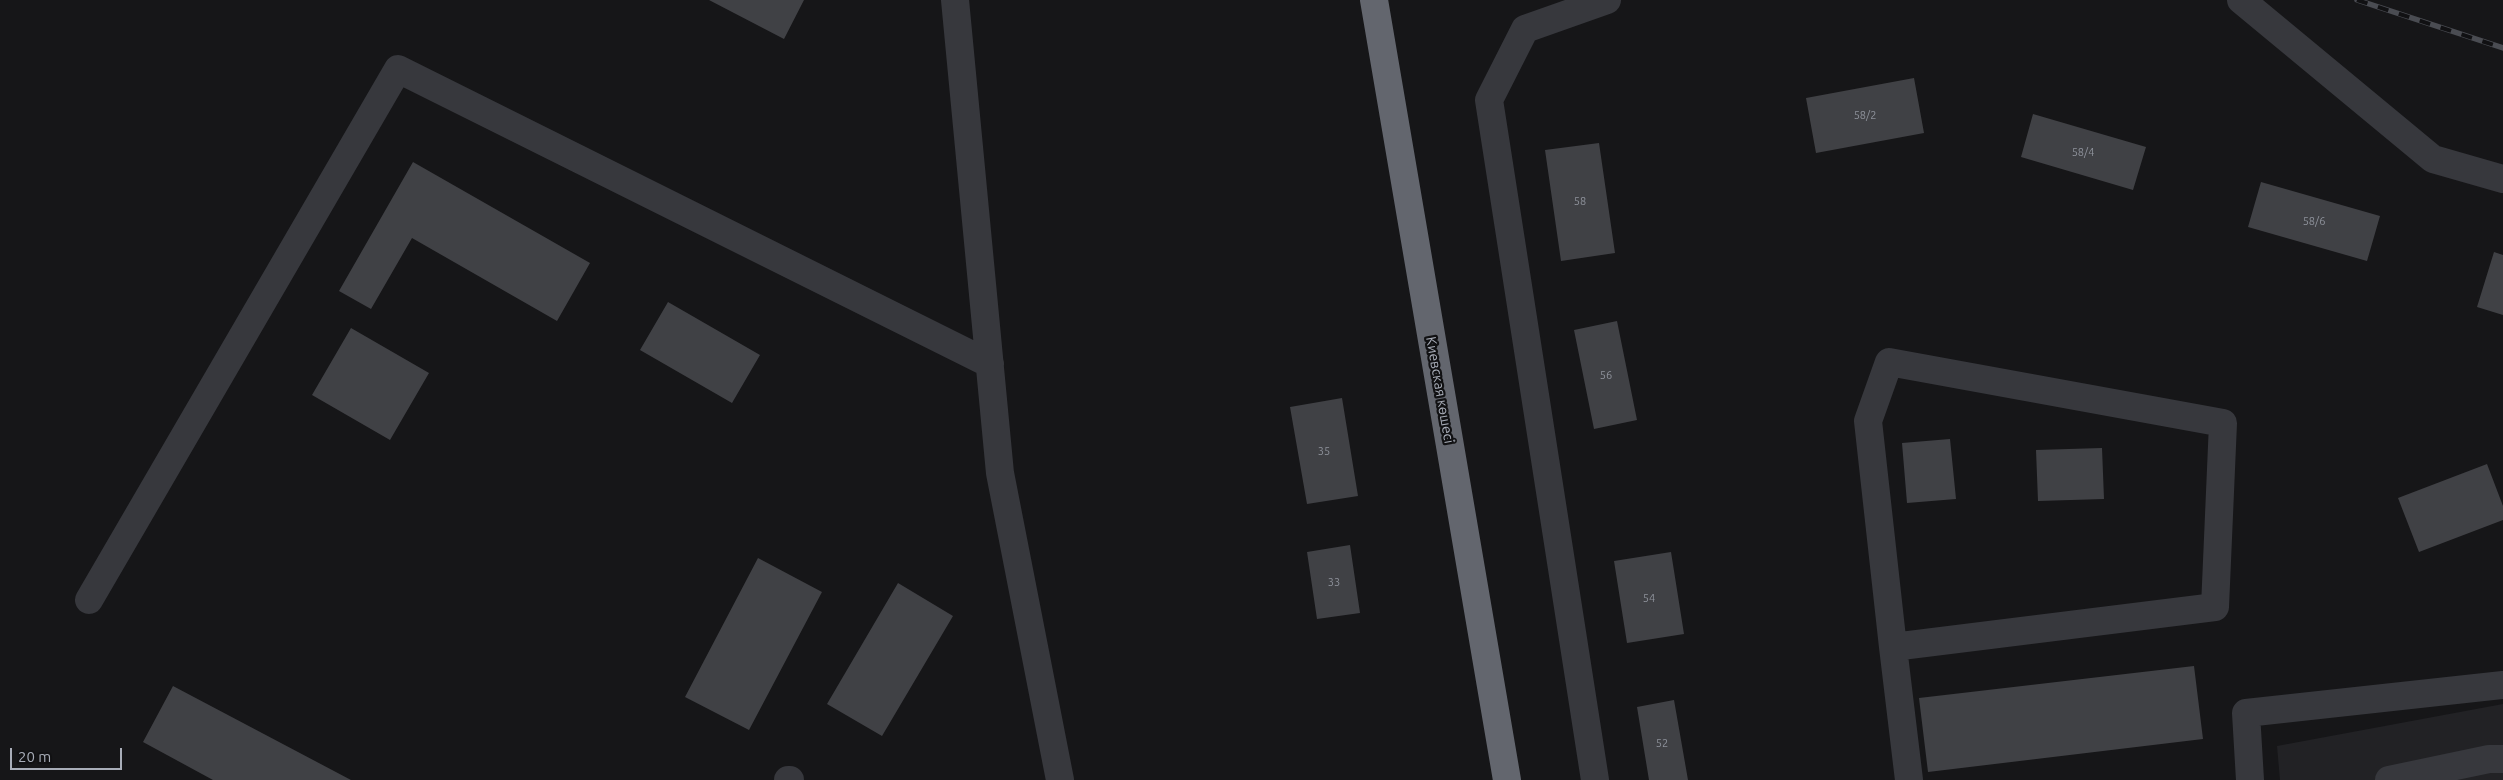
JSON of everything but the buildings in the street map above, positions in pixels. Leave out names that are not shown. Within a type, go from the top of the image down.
[{"type":"highway","name":"Киевская көшесі","points":[[1374,0],[1507,780]]},
{"type":"lane","points":[[955,0],[1000,473],[1060,780]]},
{"type":"lane","points":[[1595,780],[1489,100],[1525,29],[1607,0]]},
{"type":"lane","points":[[2241,0],[2434,159],[2503,179]]},
{"type":"lane","points":[[89,600],[398,69],[990,364]]},
{"type":"lane","points":[[1893,647],[2215,607],[2223,423],[1888,362],[1868,421],[1893,647],[1909,780]]},
{"type":"lane","points":[[2250,780],[2246,713],[2503,686]]},
{"type":"lane","points":[[2389,780],[2496,766]]},
{"type":"shaded area","points":[[2503,704],[2503,780],[2280,780],[2277,746]]},
{"type":"railway","points":[[2357,0],[2503,48]]}]
